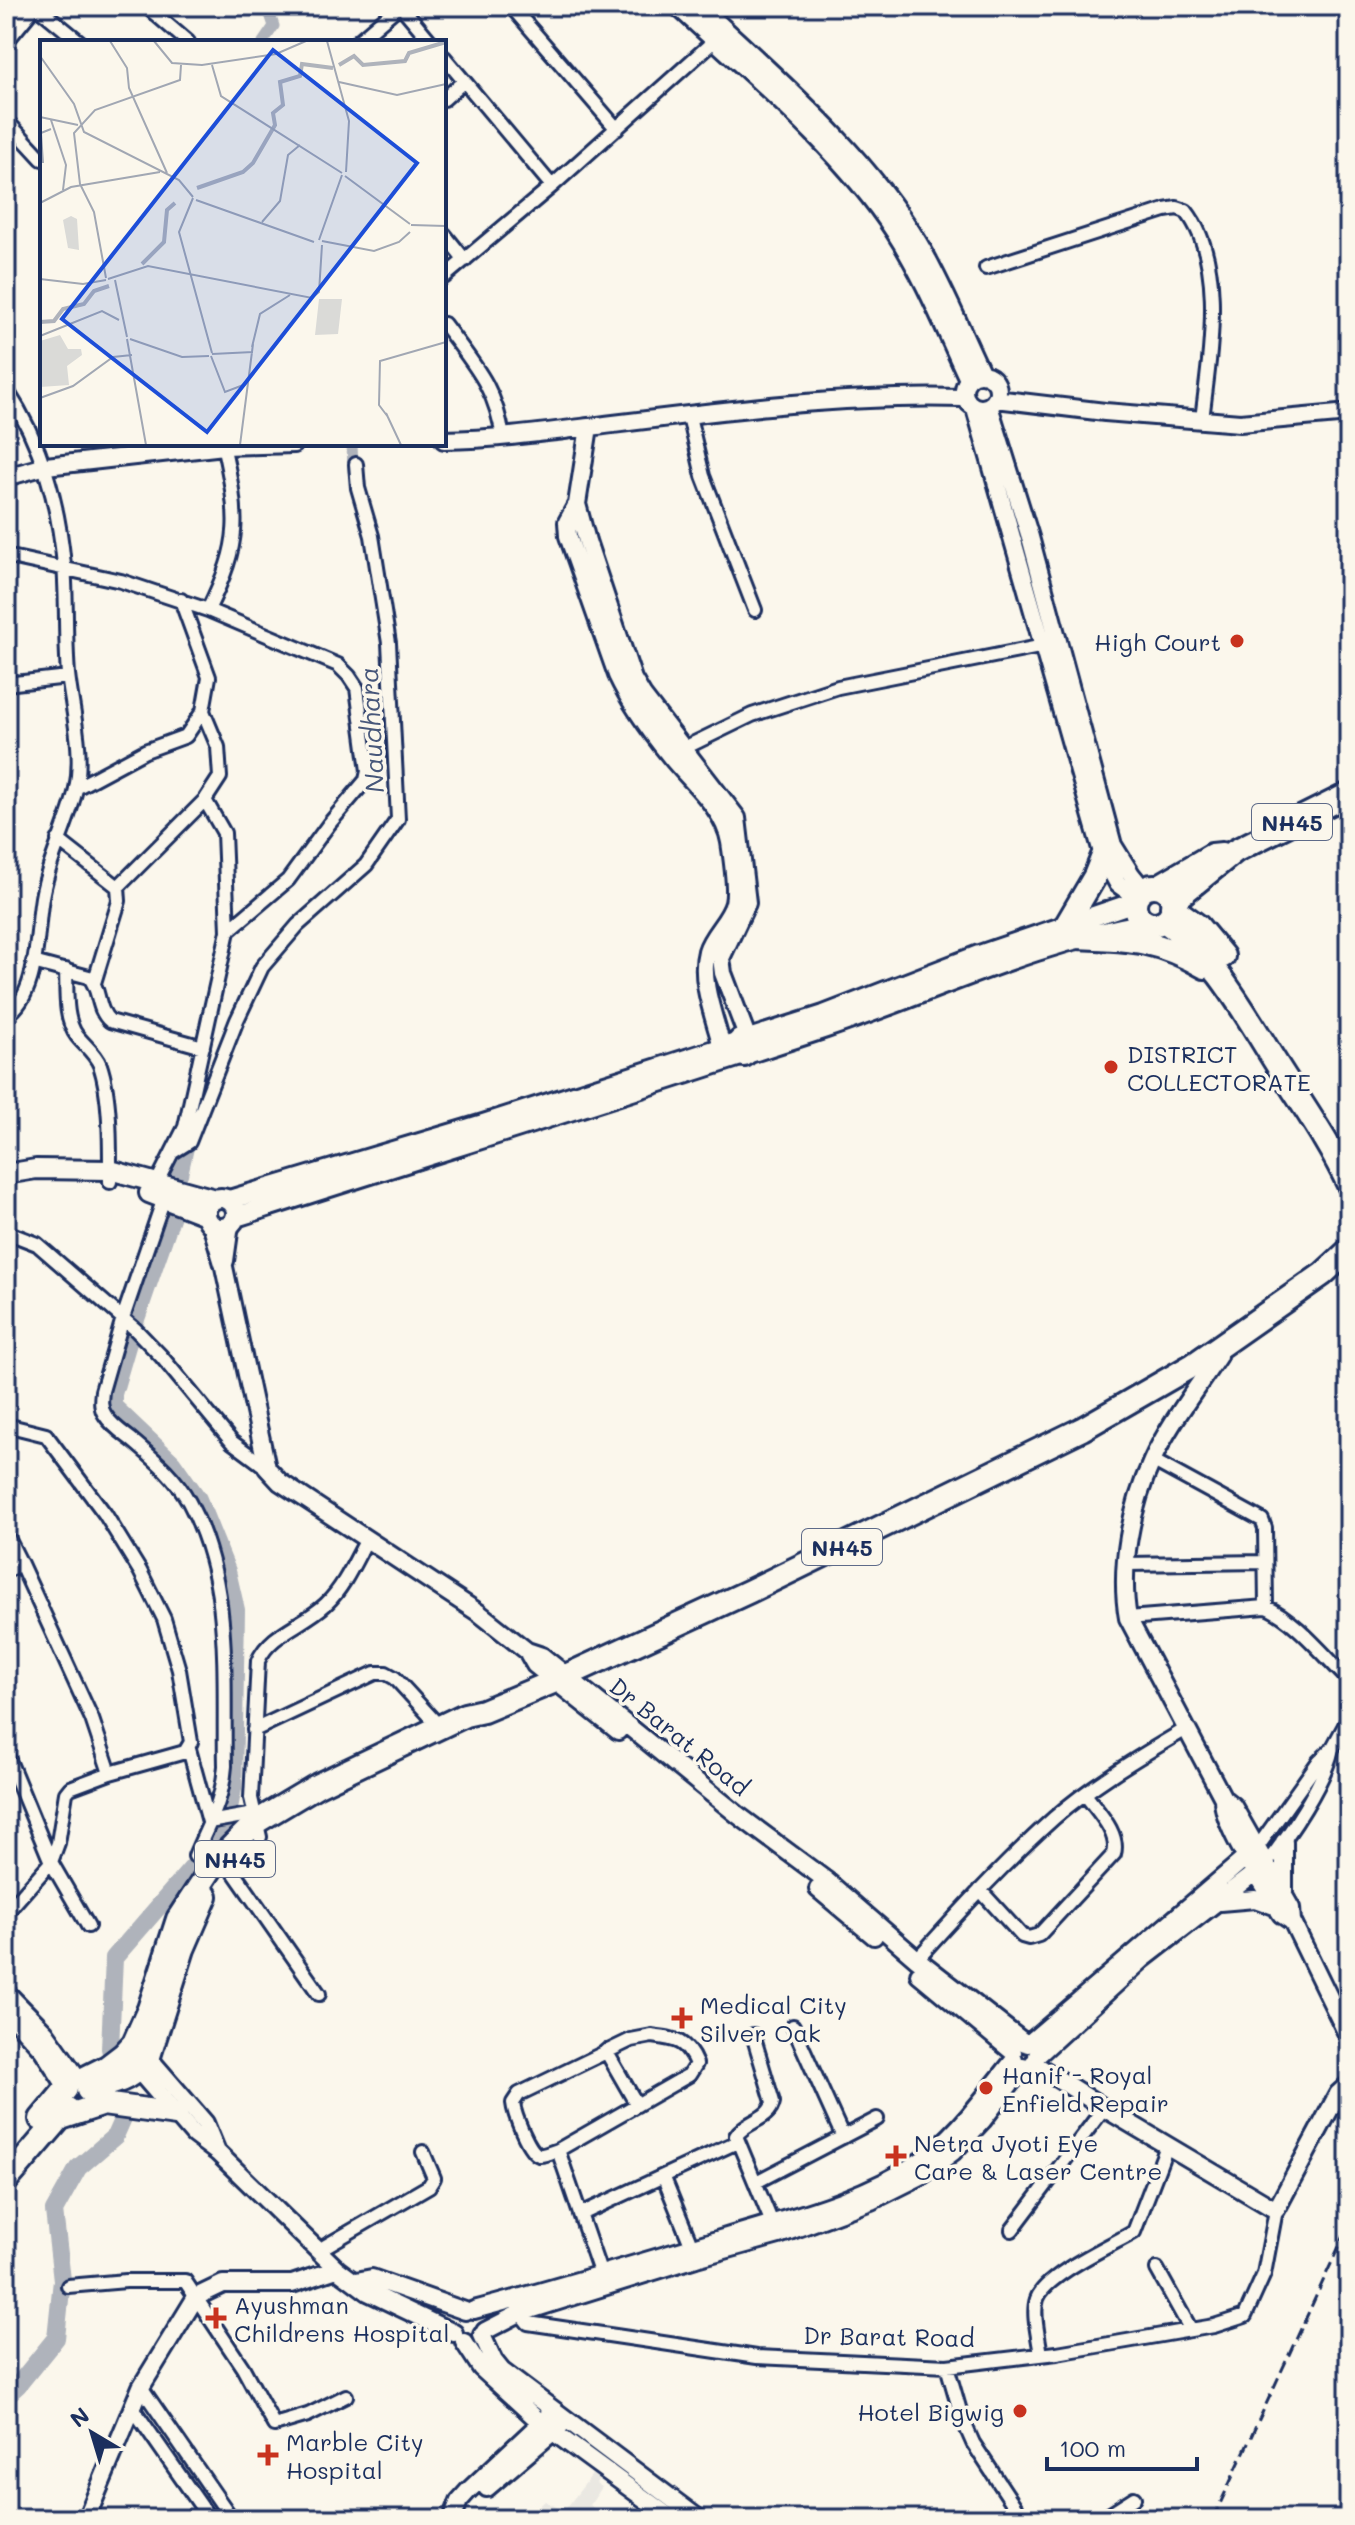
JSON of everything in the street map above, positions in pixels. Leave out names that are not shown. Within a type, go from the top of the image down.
[{"type":"highway","name":"NH45","points":[[1154,903],[1212,855],[1235,851],[1349,794]]},
{"type":"highway","points":[[1103,856],[1071,932],[1152,943],[1176,951],[1220,975]]},
{"type":"highway","points":[[1154,903],[1220,975],[1313,1121],[1349,1185]]},
{"type":"highway","points":[[1154,903],[1198,926],[1215,945],[1349,1154]]},
{"type":"highway","name":"NH45","points":[[137,2056],[178,1919],[214,1864],[257,1824],[318,1785],[465,1715],[483,1711],[561,1678],[775,1579],[1082,1429],[1218,1351],[1323,1274],[1349,1250]]},
{"type":"highway","name":"NH45","points":[[1218,1351],[1243,1343],[1349,1270]]},
{"type":"highway","name":"NH45","points":[[137,2056],[199,1909],[257,1824],[305,1807],[471,1722],[483,1711]]},
{"type":"highway","points":[[6,2160],[76,2087],[128,2078],[137,2056]]},
{"type":"highway","points":[[6,2181],[61,2118],[76,2087]]},
{"type":"highway","points":[[61,2118],[103,2104],[176,2114]]},
{"type":"main road","points":[[6,1174],[36,1169],[110,1176],[221,1213],[738,1046],[979,955],[1071,932],[1154,903]]},
{"type":"main road","points":[[6,1185],[110,1176]]},
{"type":"street","points":[[6,39],[35,6],[78,40]]},
{"type":"street","points":[[146,6],[186,40]]},
{"type":"street","points":[[359,40],[400,6],[429,40]]},
{"type":"street","points":[[511,6],[617,129]]},
{"type":"street","points":[[677,6],[826,147],[883,216],[918,272],[975,376]]},
{"type":"street","points":[[700,6],[825,125],[895,207],[937,276],[975,376]]},
{"type":"street","points":[[446,275],[552,186],[714,41]]},
{"type":"street","points":[[446,59],[552,186]]},
{"type":"street","points":[[446,97],[464,81]]},
{"type":"street","points":[[6,120],[40,157]]},
{"type":"street","points":[[986,268],[1165,210],[1177,208],[1186,211],[1204,243],[1209,274],[1211,336],[1202,420]]},
{"type":"street","points":[[446,236],[465,260]]},
{"type":"street","points":[[446,327],[492,393],[503,438]]},
{"type":"street","points":[[981,403],[997,385],[991,377],[975,376],[963,388],[981,403],[1030,537],[1113,845],[1154,903]]},
{"type":"street","points":[[6,389],[33,434],[46,466],[54,499],[64,567],[68,677],[76,723],[76,788],[43,892],[25,997],[6,1016]]},
{"type":"street","points":[[446,440],[503,438],[689,416],[912,396],[1240,423],[1349,413]]},
{"type":"street","points":[[981,403],[1103,856],[1118,884],[1154,903]]},
{"type":"street","points":[[689,416],[703,476],[755,610]]},
{"type":"street","points":[[589,427],[577,504],[567,522],[568,536],[617,675],[627,697],[730,807],[740,829],[747,903],[721,958],[738,1046]]},
{"type":"street","points":[[6,477],[46,466],[215,446]]},
{"type":"street","points":[[208,610],[226,573],[235,541],[236,520],[223,446]]},
{"type":"street","points":[[173,1152],[189,1142],[237,1020],[262,967],[298,925],[366,865],[398,819],[389,643],[372,536],[358,488],[356,464]]},
{"type":"street","points":[[6,556],[121,581],[208,610],[338,665],[357,688],[368,771],[366,780],[288,880],[228,931]]},
{"type":"street","points":[[76,788],[145,751],[186,736],[203,711],[209,677],[181,600]]},
{"type":"street","points":[[677,752],[752,715],[838,687],[1044,646]]},
{"type":"street","points":[[6,684],[68,677]]},
{"type":"street","points":[[118,887],[205,800],[220,777],[218,747],[203,711]]},
{"type":"street","points":[[677,752],[725,824],[730,842],[734,903],[707,949],[705,966],[706,984],[738,1046]]},
{"type":"street","points":[[195,1856],[218,1807],[225,1766],[219,1586],[208,1543],[190,1502],[177,1483],[104,1414],[102,1391],[160,1191],[185,1127],[228,931],[224,833],[205,800]]},
{"type":"street","points":[[58,840],[118,887],[119,901],[94,983]]},
{"type":"street","points":[[33,962],[89,977],[94,983],[103,1015],[110,1021],[203,1047]]},
{"type":"street","points":[[66,970],[70,1021],[75,1034],[100,1064],[105,1089],[110,1176]]},
{"type":"street","points":[[221,1213],[224,1267],[267,1468]]},
{"type":"street","points":[[6,1232],[37,1244],[123,1318],[161,1356],[232,1442],[267,1468]]},
{"type":"street","points":[[1218,1351],[1152,1460],[1135,1512],[1124,1593],[1128,1618],[1223,1798],[1223,1811],[1252,1852],[1281,1902]]},
{"type":"street","points":[[6,1425],[46,1435],[105,1514],[140,1571],[164,1619],[179,1670],[190,1734],[189,1749],[209,1822]]},
{"type":"street","points":[[1152,1460],[1262,1520],[1265,1528],[1266,1607]]},
{"type":"street","name":"Dr Barat Road","points":[[267,1468],[280,1482],[479,1613],[527,1651],[535,1665],[561,1678],[849,1900],[1025,2055]]},
{"type":"street","points":[[6,1534],[92,1719],[110,1773]]},
{"type":"street","points":[[209,1822],[257,1824],[251,1798],[258,1661],[263,1649],[305,1622],[327,1603],[344,1581],[367,1539]]},
{"type":"street","points":[[1126,1564],[1264,1562]]},
{"type":"street","points":[[6,1571],[21,1564]]},
{"type":"street","points":[[1128,1618],[1266,1607],[1277,1611],[1349,1680]]},
{"type":"street","points":[[254,1730],[375,1673],[386,1673],[395,1678],[440,1727]]},
{"type":"street","name":"Dr Barat Road","points":[[561,1678],[1025,2055],[1104,2108],[1276,2210]]},
{"type":"street","points":[[137,2056],[194,2135],[218,2153],[337,2269],[368,2292],[459,2338],[474,2342],[520,2313],[803,2227],[871,2201],[921,2176],[953,2152],[983,2120],[1025,2055],[1261,1868],[1284,1842],[1328,1765],[1332,1749],[1349,1718]]},
{"type":"street","points":[[917,1959],[980,1890],[1056,1817],[1113,1773],[1186,1729]]},
{"type":"street","points":[[6,1913],[51,1862],[58,1843],[66,1793],[76,1784],[189,1749]]},
{"type":"street","points":[[672,2519],[547,2427],[481,2368],[459,2338],[454,2319],[469,2310],[601,2275],[828,2206],[878,2185],[920,2162],[952,2134],[1025,2055],[1252,1852],[1271,1832],[1319,1761],[1332,1749]]},
{"type":"street","points":[[6,1753],[51,1862],[88,1926]]},
{"type":"street","points":[[980,1890],[1022,1936],[1029,1938],[1039,1935],[1114,1854],[1117,1844],[1113,1834],[1085,1794]]},
{"type":"street","points":[[1281,1902],[1284,1842]]},
{"type":"street","points":[[229,1865],[319,1994]]},
{"type":"street","points":[[1216,1903],[1255,1899],[1281,1902],[1291,1908],[1292,1921],[1349,2038]]},
{"type":"street","points":[[6,1992],[45,2032],[76,2087]]},
{"type":"street","points":[[6,2010],[76,2087]]},
{"type":"street","points":[[793,2026],[843,2137]]},
{"type":"street","points":[[753,2035],[773,2108],[738,2131],[737,2142],[772,2223]]},
{"type":"street","points":[[652,2036],[673,2039],[686,2046],[696,2064],[689,2075],[558,2150],[536,2154],[530,2148],[514,2112],[513,2103],[519,2094],[606,2051],[631,2040],[652,2036]]},
{"type":"street","points":[[606,2051],[637,2105]]},
{"type":"street","points":[[137,2056],[205,2123],[218,2153]]},
{"type":"street","name":"Dr Barat Road","points":[[520,2313],[528,2323],[757,2357],[947,2366],[1041,2355],[1214,2326],[1245,2316],[1264,2274],[1276,2210],[1338,2094],[1349,2084]]},
{"type":"street","points":[[1012,2230],[1104,2108]]},
{"type":"street","points":[[756,2182],[877,2119]]},
{"type":"street","points":[[581,2214],[737,2142]]},
{"type":"street","points":[[1041,2355],[1038,2297],[1043,2288],[1079,2262],[1134,2232],[1167,2146]]},
{"type":"street","points":[[558,2150],[601,2275]]},
{"type":"street","points":[[317,2251],[429,2186],[434,2178],[423,2152]]},
{"type":"street","points":[[664,2178],[692,2247]]},
{"type":"street","points":[[86,2519],[141,2387],[196,2297],[223,2284],[292,2284],[337,2269]]},
{"type":"street","points":[[1157,2269],[1191,2330]]},
{"type":"street","points":[[356,2281],[372,2278],[469,2310],[484,2320],[484,2333],[494,2361],[502,2371],[699,2519]]},
{"type":"street","points":[[68,2286],[126,2281],[185,2281],[243,2368],[274,2425],[308,2415],[346,2396]]},
{"type":"street","points":[[947,2366],[962,2418],[973,2443],[1023,2519]]},
{"type":"street","points":[[141,2387],[232,2519]]},
{"type":"street","points":[[132,2407],[210,2519]]},
{"type":"street","points":[[452,2519],[459,2501],[468,2491],[562,2415]]},
{"type":"street","points":[[463,2519],[469,2505],[547,2427]]},
{"type":"street","points":[[1101,2519],[1134,2498]]},
{"type":"shaded area","points":[[594,2472],[601,2476],[596,2483],[602,2487],[590,2505],[606,2519],[526,2519],[545,2501],[564,2511]]},
{"type":"waterway","name":"Naudhara","points":[[264,40],[274,26],[267,6]]},
{"type":"waterway","name":"Naudhara","points":[[352,446],[353,471]]},
{"type":"waterway","points":[[179,1174],[186,1143]]},
{"type":"waterway","points":[[136,1319],[173,1212]]},
{"type":"waterway","points":[[110,2049],[114,1958],[218,1838],[233,1788],[236,1610],[227,1571],[198,1499],[172,1462],[113,1406],[113,1394],[130,1336]]},
{"type":"waterway","points":[[6,2396],[56,2338],[62,2280],[54,2211],[78,2168],[115,2136],[123,2118]]},
{"type":"railway","points":[[1213,2519],[1349,2225]]},
{"type":"place","name":"High Court","points":[[1237,641]]},
{"type":"place","name":"DISTRICT COLLECTORATE","points":[[1111,1067]]},
{"type":"place","name":"Medical City Silver Oak","points":[[682,2018]]},
{"type":"place","name":"Hanif - Royal Enfield Repair","points":[[986,2088]]},
{"type":"place","name":"Netra Jyoti Eye Care & Laser Centre","points":[[896,2156]]},
{"type":"place","name":"Ayushman Childrens Hospital","points":[[216,2318]]},
{"type":"place","name":"Hotel Bigwig","points":[[1020,2411]]},
{"type":"place","name":"Marble City Hospital","points":[[268,2455]]}]
